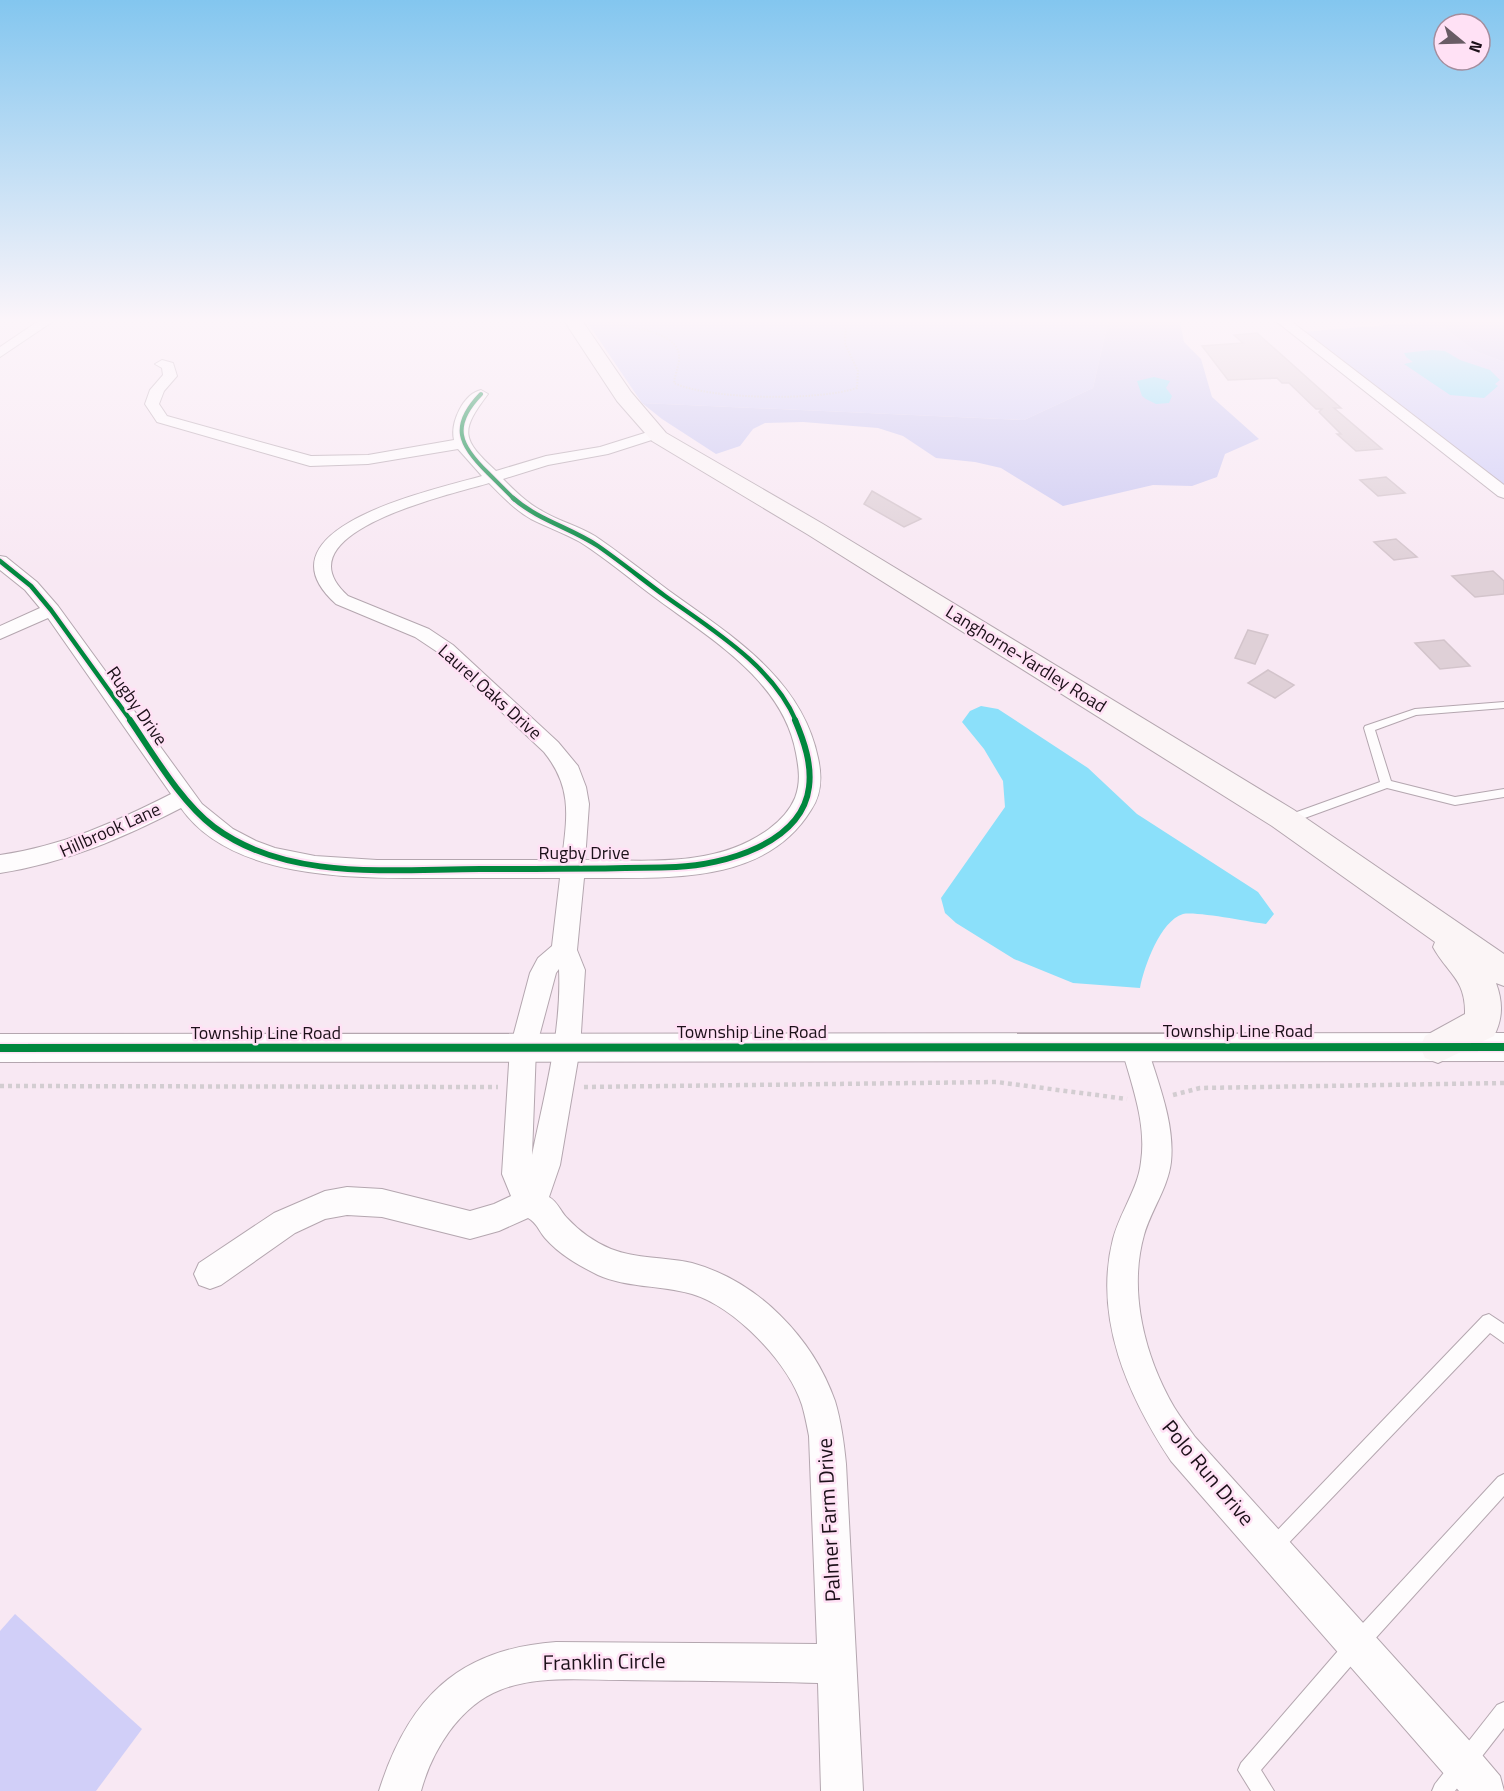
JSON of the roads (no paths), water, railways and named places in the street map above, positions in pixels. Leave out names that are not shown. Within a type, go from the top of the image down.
[{"type":"main road","name":"Langhorne-Yardley Road","points":[[632,406],[651,429],[1286,820],[1504,972]]},
{"type":"main road","points":[[1403,902],[1467,964],[1478,981],[1483,998],[1485,1012],[1480,1025],[1438,1047]]},
{"type":"street","points":[[153,406],[162,419],[310,461],[335,463],[366,461],[463,443],[461,435],[463,416],[469,406]]},
{"type":"street","points":[[1391,406],[1504,493]]},
{"type":"street","name":"Laurel Oaks Drive","points":[[567,1048],[572,970],[564,950],[578,804],[567,766],[551,747],[446,649],[401,623],[342,600],[333,592],[323,574],[325,556],[330,546],[345,531],[366,518],[546,461],[603,451],[651,429]]},
{"type":"street","name":"Rugby Drive","points":[[0,561],[31,586],[51,610],[183,798],[214,829],[230,839],[286,860],[334,867],[370,869],[686,867],[720,862],[744,855],[781,833],[802,807],[811,775],[806,751],[784,698],[754,663],[587,539],[528,510],[476,460],[463,443]]},
{"type":"street","points":[[0,633],[51,610]]},
{"type":"street","name":"Hillbrook Lane","points":[[0,864],[56,855],[100,838],[183,798]]},
{"type":"street","points":[[523,1048],[543,973],[547,965],[564,950]]},
{"type":"street","name":"Polo Run Drive","points":[[1134,1046],[1149,1101],[1156,1143],[1156,1163],[1149,1188],[1128,1236],[1122,1278],[1132,1351],[1160,1416],[1178,1441],[1463,1763],[1485,1791]]},
{"type":"street","name":"Township Line Road","points":[[0,1048],[1504,1047]]},
{"type":"street","name":"Palmer Farm Drive","points":[[523,1048],[516,1174],[530,1202],[544,1211],[555,1227],[580,1250],[611,1265],[693,1279],[721,1291],[760,1318],[778,1336],[805,1374],[818,1402],[826,1436],[842,1791]]},
{"type":"street","points":[[210,1274],[280,1226],[325,1205],[348,1200],[372,1201],[470,1225],[505,1215],[530,1202],[536,1194],[545,1165],[567,1048]]},
{"type":"street","name":"Franklin Circle","points":[[400,1791],[418,1744],[437,1714],[454,1696],[491,1673],[540,1661],[720,1660],[836,1664]]},
{"type":"lane","points":[[1386,784],[1369,728],[1415,712],[1504,705]]},
{"type":"lane","points":[[1286,820],[1386,784],[1455,801],[1504,793]]},
{"type":"lane","points":[[1272,1549],[1489,1322],[1504,1335]]},
{"type":"lane","points":[[1264,1791],[1248,1770],[1357,1644],[1504,1483]]},
{"type":"lane","points":[[1442,1791],[1504,1712]]}]
